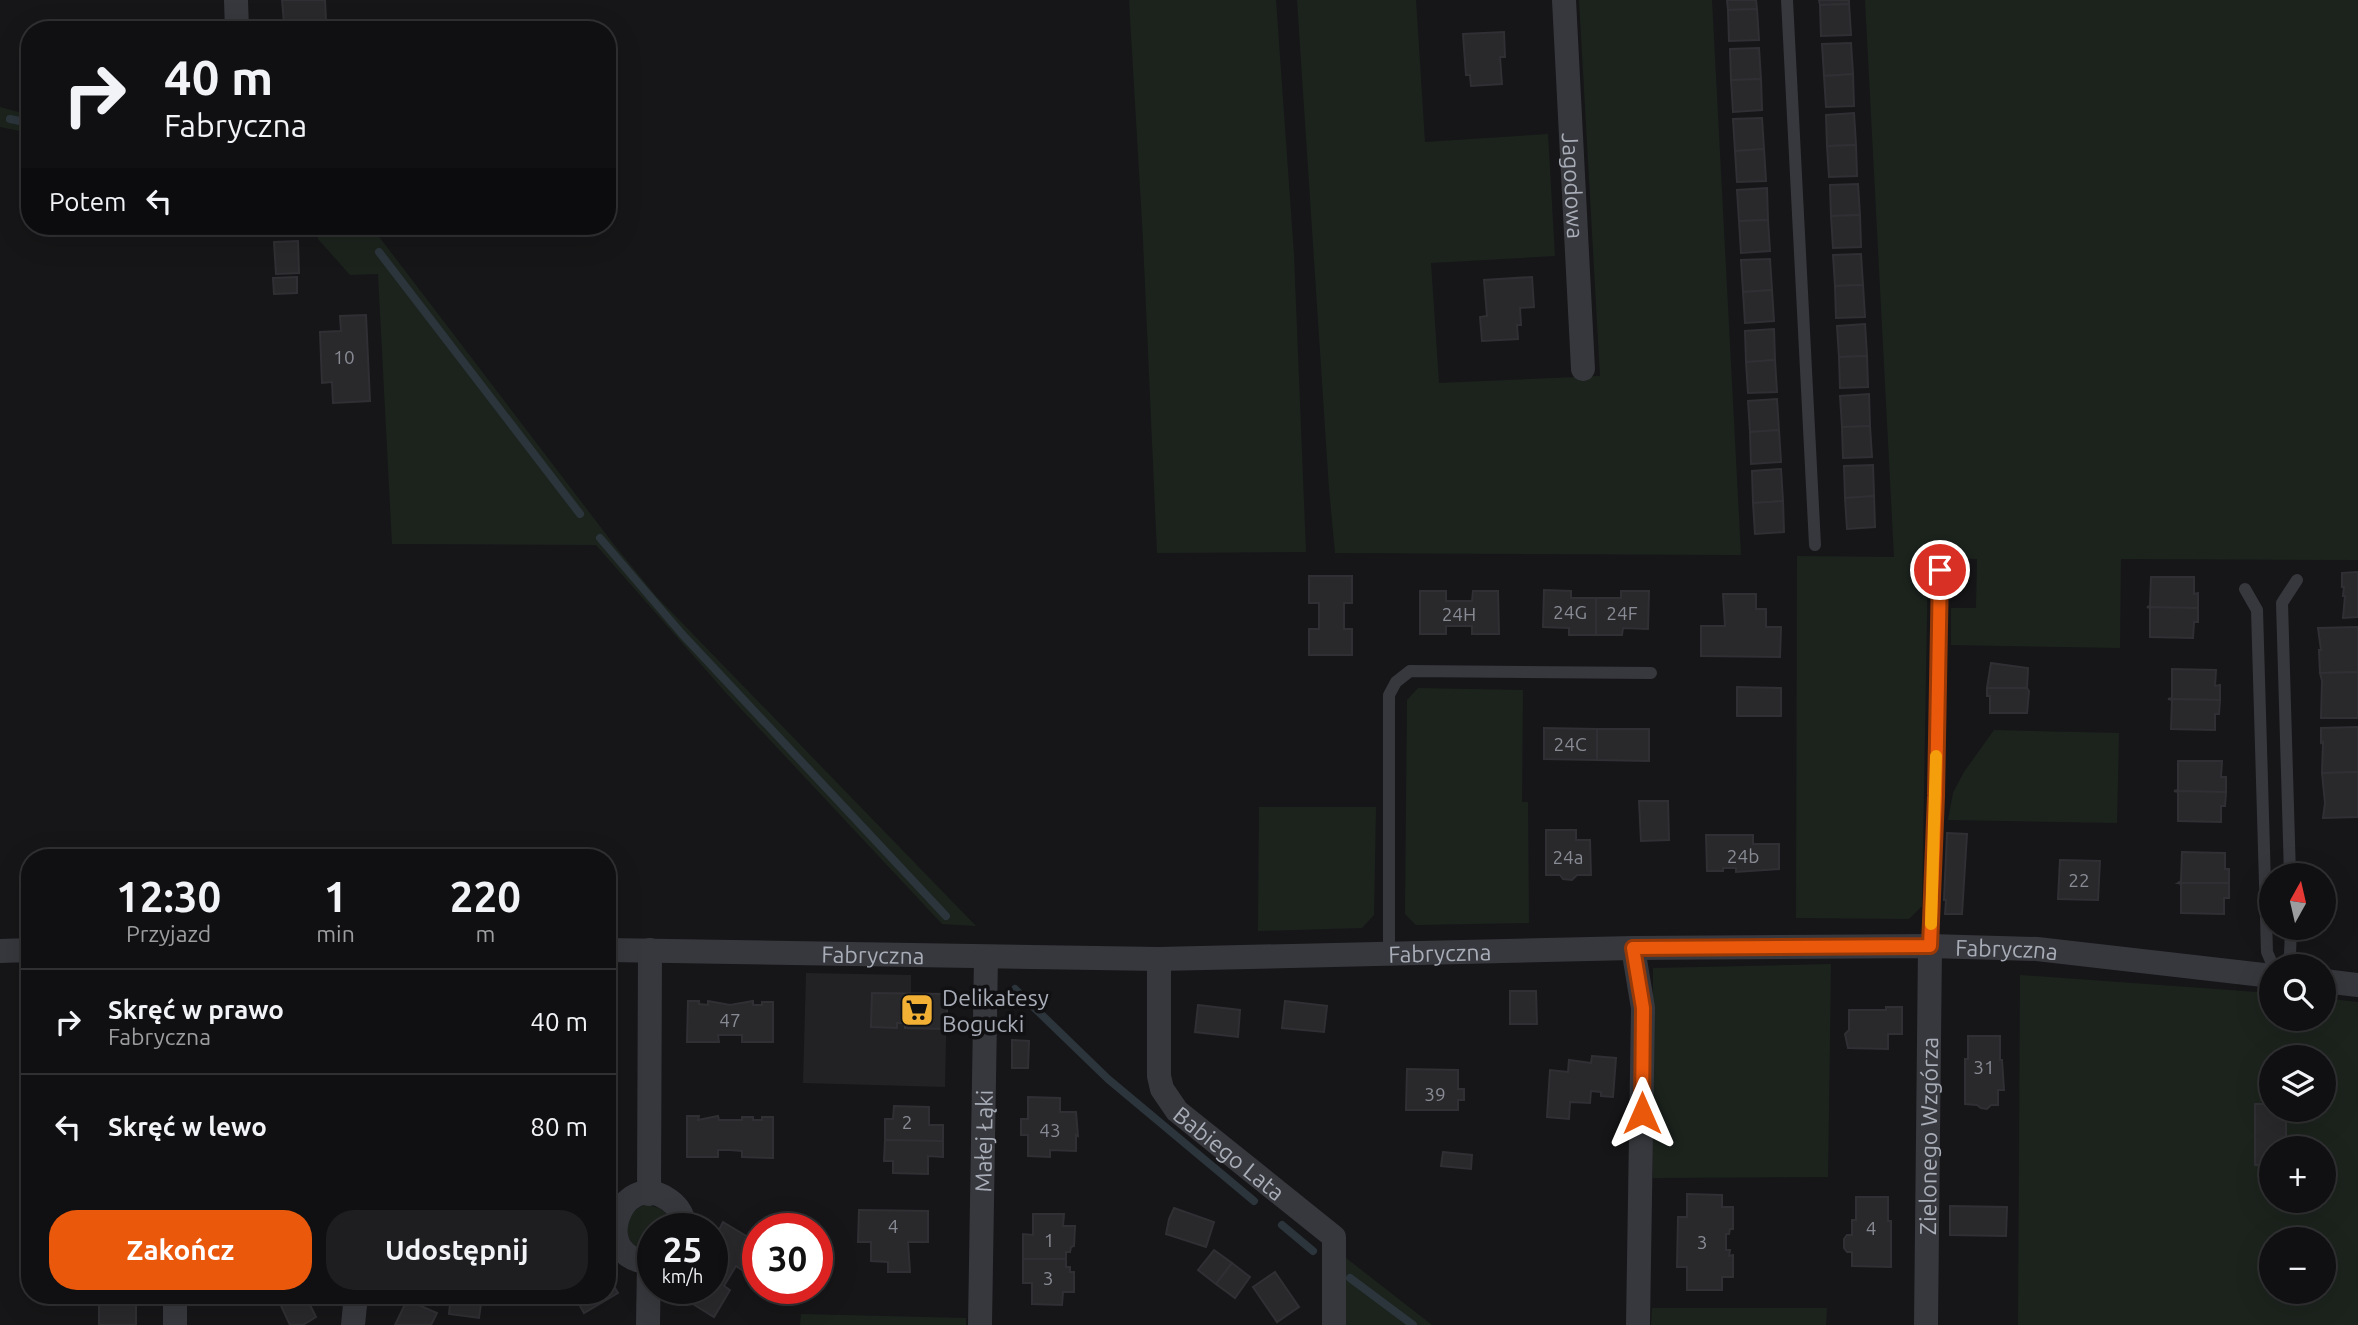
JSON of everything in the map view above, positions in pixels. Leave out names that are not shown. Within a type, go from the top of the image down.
[{"type":"street","points":[[236,0],[237,21]]},
{"type":"street","name":"Jagodowa","points":[[1564,0],[1583,369]]},
{"type":"street","name":"Fabryczna","points":[[616,950],[1159,959],[1633,948],[1930,946],[2037,949],[2259,975]]},
{"type":"street","name":"Zielonego Wzgórza","points":[[1926,1325],[1930,946]]},
{"type":"street","points":[[1633,948],[1643,1008],[1638,1325]]},
{"type":"street","points":[[0,951],[21,950]]},
{"type":"street","points":[[649,1194],[650,950]]},
{"type":"street","name":"Małej Łąki","points":[[980,1325],[986,957]]},
{"type":"street","name":"Babiego Lata","points":[[1159,959],[1159,1076],[1167,1100],[1177,1111],[1334,1237],[1334,1325]]},
{"type":"street","points":[[2336,982],[2358,985]]},
{"type":"street","points":[[616,1218],[621,1208],[638,1195],[649,1194],[659,1195],[675,1205],[681,1213]]},
{"type":"street","points":[[616,1239],[629,1256],[637,1259]]},
{"type":"street","points":[[175,1304],[175,1325]]},
{"type":"street","points":[[353,1325],[355,1304]]},
{"type":"street","points":[[648,1325],[649,1304]]},
{"type":"lane","points":[[1787,0],[1815,545]]},
{"type":"lane","points":[[1930,946],[1940,570]]},
{"type":"lane","points":[[2290,863],[2282,603],[2297,580]]},
{"type":"lane","points":[[2245,589],[2257,610],[2268,954]]},
{"type":"lane","points":[[1389,955],[1389,695],[1396,682],[1410,671],[1651,673]]},
{"type":"shaded area","points":[[1129,0],[1276,0],[1294,255],[1306,552],[1157,553]]},
{"type":"shaded area","points":[[1297,0],[1416,0],[1425,142],[1548,134],[1555,256],[1431,263],[1439,383],[1600,376],[1579,0],[1712,0],[1741,555],[1335,553]]},
{"type":"shaded area","points":[[1865,0],[2358,0],[2358,560],[2121,559],[2120,648],[1951,645],[1951,608],[1976,608],[1977,559],[1928,558],[1922,906],[1909,919],[1796,918],[1797,556],[1894,557]]},
{"type":"shaded area","points":[[0,107],[21,113],[21,131],[0,127]]},
{"type":"shaded area","points":[[318,235],[378,235],[656,596],[976,926],[942,924],[727,694],[596,545],[392,544],[378,274],[350,275],[318,239]]},
{"type":"shaded area","points":[[1418,688],[1523,690],[1522,802],[1528,802],[1529,923],[1416,925],[1405,914],[1407,700]]},
{"type":"shaded area","points":[[1994,730],[2119,733],[2117,823],[1948,820],[1953,793],[1964,772]]},
{"type":"shaded area","points":[[1259,807],[1376,807],[1374,915],[1362,928],[1258,931]]},
{"type":"shaded area","points":[[1831,964],[1828,1177],[1653,1178],[1653,968]]},
{"type":"shaded area","points":[[806,973],[911,975],[911,994],[947,994],[945,1087],[803,1083]]},
{"type":"shaded area","points":[[2020,975],[2259,992],[2259,1031],[2336,1031],[2336,999],[2358,1002],[2358,1325],[2018,1325]]},
{"type":"shaded area","points":[[645,1205],[656,1207],[665,1213],[637,1213],[637,1247],[630,1240],[628,1232],[628,1224],[636,1210]]},
{"type":"shaded area","points":[[1346,1258],[1432,1325],[1346,1325]]},
{"type":"shaded area","points":[[1652,1308],[1827,1308],[1826,1325],[1651,1325]]},
{"type":"shaded area","points":[[801,1314],[966,1318],[966,1325],[800,1325]]},
{"type":"building","points":[[282,0],[325,0],[326,21],[284,21]]},
{"type":"building","points":[[1727,0],[1756,0],[1757,9],[1728,10]]},
{"type":"building","points":[[1819,0],[1849,0],[1849,4],[1820,5]]},
{"type":"building","points":[[1849,4],[1851,35],[1821,36],[1820,5]]},
{"type":"building","points":[[1757,9],[1759,40],[1729,41],[1728,10]]},
{"type":"building","points":[[1504,32],[1505,57],[1500,57],[1502,84],[1471,86],[1470,75],[1466,75],[1463,34]]},
{"type":"building","points":[[1851,43],[1853,74],[1824,76],[1822,44]]},
{"type":"building","points":[[1759,48],[1761,79],[1731,80],[1730,49]]},
{"type":"building","points":[[1853,74],[1854,106],[1826,107],[1824,76]]},
{"type":"building","points":[[1761,79],[1762,110],[1733,112],[1731,80]]},
{"type":"building","points":[[1854,113],[1856,145],[1827,146],[1826,115]]},
{"type":"building","points":[[1762,118],[1764,149],[1735,151],[1733,119]]},
{"type":"building","points":[[1856,145],[1857,176],[1829,177],[1827,146]]},
{"type":"building","points":[[1764,149],[1766,181],[1737,182],[1735,151]]},
{"type":"building","points":[[1858,184],[1860,215],[1831,216],[1830,185]]},
{"type":"building","points":[[1767,188],[1768,220],[1739,221],[1737,190]]},
{"type":"building","points":[[1860,215],[1861,247],[1833,248],[1831,216]]},
{"type":"building","points":[[1768,220],[1770,251],[1741,253],[1739,221]]},
{"type":"building","points":[[298,241],[299,273],[276,274],[274,242]]},
{"type":"building","points":[[1861,254],[1863,285],[1835,286],[1833,255]]},
{"type":"building","points":[[1770,259],[1772,290],[1743,292],[1741,260]]},
{"type":"building","points":[[297,277],[297,293],[274,294],[273,278]]},
{"type":"building","points":[[1532,277],[1534,307],[1520,308],[1518,339],[1482,341],[1480,317],[1487,316],[1484,280]]},
{"type":"building","points":[[1863,285],[1865,317],[1836,318],[1835,286]]},
{"type":"building","points":[[1772,290],[1774,321],[1745,323],[1743,292]]},
{"type":"building","points":[[366,315],[370,401],[333,403],[332,382],[322,383],[320,332],[341,331],[340,316]]},
{"type":"building","points":[[1865,324],[1867,356],[1839,357],[1837,326]]},
{"type":"building","points":[[1774,329],[1775,360],[1746,362],[1745,331]]},
{"type":"building","points":[[1867,356],[1868,387],[1840,388],[1839,357]]},
{"type":"building","points":[[1775,360],[1777,392],[1748,393],[1746,362]]},
{"type":"building","points":[[1869,394],[1870,426],[1842,427],[1840,396]]},
{"type":"building","points":[[1777,399],[1779,430],[1750,432],[1748,401]]},
{"type":"building","points":[[1870,426],[1872,457],[1843,458],[1842,427]]},
{"type":"building","points":[[1779,430],[1781,462],[1751,464],[1750,432]]},
{"type":"building","points":[[1873,465],[1874,496],[1845,498],[1844,466]]},
{"type":"building","points":[[1781,469],[1783,501],[1753,503],[1752,471]]},
{"type":"building","points":[[1874,496],[1875,527],[1847,529],[1845,498]]},
{"type":"building","points":[[1783,501],[1784,532],[1755,534],[1753,503]]},
{"type":"building","points":[[2358,572],[2358,617],[2343,618],[2345,596],[2342,573]]},
{"type":"building","points":[[1309,576],[1352,576],[1352,603],[1344,603],[1344,629],[1352,629],[1352,655],[1309,655],[1309,629],[1319,629],[1319,603],[1309,603]]},
{"type":"building","points":[[2151,577],[2194,577],[2194,594],[2198,593],[2198,608],[2147,607],[2150,606]]},
{"type":"building","points":[[1544,590],[1571,591],[1571,598],[1596,598],[1596,635],[1569,635],[1569,628],[1543,627]]},
{"type":"building","points":[[1420,591],[1446,591],[1446,601],[1472,601],[1473,591],[1498,591],[1499,634],[1472,634],[1472,626],[1446,626],[1446,634],[1420,634]]},
{"type":"building","points":[[1621,591],[1649,591],[1648,629],[1623,628],[1622,635],[1596,635],[1596,598],[1621,598]]},
{"type":"building","points":[[1723,594],[1756,594],[1756,609],[1766,609],[1766,627],[1781,627],[1780,657],[1701,656],[1701,626],[1725,626]]},
{"type":"building","points":[[2147,607],[2198,608],[2198,622],[2194,622],[2193,638],[2150,637],[2150,608]]},
{"type":"building","points":[[2358,627],[2358,672],[2320,673],[2318,628]]},
{"type":"building","points":[[1991,663],[2028,668],[2027,688],[1987,688]]},
{"type":"building","points":[[2172,669],[2216,670],[2215,686],[2220,685],[2220,700],[2168,699],[2172,698]]},
{"type":"building","points":[[2358,672],[2358,718],[2321,718],[2320,673]]},
{"type":"building","points":[[1737,687],[1781,688],[1781,716],[1737,716]]},
{"type":"building","points":[[1987,688],[2027,688],[2027,713],[1990,713]]},
{"type":"building","points":[[2168,699],[2220,700],[2219,714],[2215,714],[2215,730],[2171,729],[2172,700]]},
{"type":"building","points":[[2358,727],[2358,772],[2322,773],[2321,728]]},
{"type":"building","points":[[1544,728],[1597,729],[1597,760],[1544,759]]},
{"type":"building","points":[[1597,729],[1649,729],[1649,761],[1597,760]]},
{"type":"building","points":[[2178,761],[2222,761],[2221,777],[2226,777],[2226,792],[2174,791],[2178,790]]},
{"type":"building","points":[[2358,772],[2358,817],[2323,818],[2325,803],[2322,773]]},
{"type":"building","points":[[2174,791],[2226,792],[2225,806],[2221,806],[2221,822],[2178,821],[2178,792]]},
{"type":"building","points":[[1639,801],[1668,801],[1669,840],[1641,841]]},
{"type":"building","points":[[1546,830],[1576,830],[1576,840],[1590,840],[1591,875],[1577,875],[1572,880],[1563,879],[1560,875],[1546,875]]},
{"type":"building","points":[[1947,833],[1967,834],[1962,914],[1945,914]]},
{"type":"building","points":[[1706,835],[1753,835],[1753,844],[1779,844],[1779,869],[1736,872],[1736,868],[1723,868],[1723,871],[1707,871]]},
{"type":"building","points":[[2182,852],[2225,853],[2225,869],[2229,869],[2229,883],[2178,883],[2181,881]]},
{"type":"building","points":[[2060,860],[2100,861],[2098,900],[2058,899]]},
{"type":"building","points":[[2178,883],[2229,883],[2229,898],[2224,898],[2224,914],[2181,913],[2181,884]]},
{"type":"building","points":[[1510,991],[1536,991],[1537,1024],[1510,1024]]},
{"type":"building","points":[[872,993],[947,994],[947,1029],[905,1028],[905,1023],[897,1023],[897,1028],[871,1027]]},
{"type":"building","points":[[688,1001],[699,1001],[699,1004],[708,1005],[708,1001],[730,1005],[753,1001],[753,1005],[773,1002],[773,1042],[742,1042],[742,1035],[718,1035],[719,1042],[687,1042]]},
{"type":"building","points":[[1285,1001],[1327,1006],[1324,1032],[1282,1028]]},
{"type":"building","points":[[1198,1005],[1240,1010],[1238,1037],[1195,1032]]},
{"type":"building","points":[[1886,1007],[1902,1007],[1902,1034],[1888,1034],[1888,1049],[1848,1048],[1845,1034],[1849,1030],[1849,1010],[1886,1010]]},
{"type":"building","points":[[1968,1036],[2000,1036],[2004,1090],[1998,1090],[1998,1105],[1991,1105],[1987,1109],[1965,1104]]},
{"type":"building","points":[[1012,1040],[1029,1041],[1028,1068],[1012,1068]]},
{"type":"building","points":[[1592,1056],[1616,1058],[1613,1097],[1601,1096],[1601,1092],[1591,1091],[1590,1103],[1570,1102],[1569,1119],[1547,1117],[1550,1070],[1568,1072],[1569,1060],[1591,1063]]},
{"type":"building","points":[[1407,1069],[1458,1070],[1458,1089],[1464,1089],[1464,1100],[1458,1100],[1458,1110],[1406,1110]]},
{"type":"building","points":[[1028,1097],[1060,1098],[1060,1112],[1076,1112],[1076,1151],[1050,1150],[1050,1157],[1028,1156],[1028,1135],[1021,1135],[1021,1119],[1028,1119]]},
{"type":"building","points":[[2255,1104],[2259,1104],[2259,1122],[2286,1122],[2286,1136],[2259,1136],[2259,1165],[2255,1165]]},
{"type":"building","points":[[894,1106],[929,1107],[929,1125],[943,1125],[943,1141],[885,1140],[885,1119],[893,1119]]},
{"type":"building","points":[[687,1116],[699,1116],[698,1120],[718,1116],[719,1120],[753,1117],[753,1120],[762,1120],[762,1117],[773,1117],[773,1158],[742,1157],[742,1151],[730,1150],[718,1150],[718,1157],[687,1157]]},
{"type":"building","points":[[885,1140],[943,1141],[943,1157],[928,1156],[928,1174],[893,1173],[893,1161],[884,1161]]},
{"type":"building","points":[[1443,1152],[1472,1155],[1471,1169],[1441,1166]]},
{"type":"building","points":[[1687,1194],[1722,1195],[1722,1207],[1733,1207],[1733,1229],[1726,1234],[1726,1250],[1730,1250],[1729,1256],[1733,1255],[1733,1277],[1722,1277],[1722,1290],[1687,1290],[1687,1267],[1677,1267],[1678,1217],[1687,1217]]},
{"type":"building","points":[[1856,1197],[1888,1197],[1891,1267],[1852,1266],[1852,1252],[1847,1252],[1844,1248],[1844,1239],[1847,1235],[1852,1235],[1852,1220],[1856,1220]]},
{"type":"building","points":[[1950,1206],[2007,1207],[2006,1236],[1950,1235]]},
{"type":"building","points":[[1174,1208],[1214,1222],[1206,1247],[1166,1234]]},
{"type":"building","points":[[859,1210],[928,1211],[928,1242],[908,1242],[910,1272],[888,1272],[888,1262],[871,1261],[871,1242],[858,1242]]},
{"type":"building","points":[[1033,1214],[1064,1214],[1063,1226],[1075,1226],[1074,1246],[1070,1252],[1066,1252],[1066,1259],[1023,1259],[1023,1234],[1033,1235]]},
{"type":"building","points":[[728,1225],[742,1233],[742,1270],[736,1266],[728,1279]]},
{"type":"building","points":[[1214,1250],[1232,1263],[1216,1284],[1198,1270]]},
{"type":"building","points":[[1023,1259],[1066,1259],[1066,1267],[1070,1267],[1070,1272],[1074,1272],[1074,1292],[1063,1292],[1062,1305],[1032,1304],[1032,1283],[1023,1283]]},
{"type":"building","points":[[1232,1263],[1250,1277],[1235,1298],[1216,1284]]},
{"type":"building","points":[[1275,1272],[1299,1307],[1277,1322],[1253,1287]]},
{"type":"building","points":[[99,1304],[136,1304],[136,1325],[99,1325]]},
{"type":"building","points":[[280,1304],[310,1304],[316,1317],[303,1325],[290,1325]]},
{"type":"building","points":[[405,1304],[416,1304],[437,1313],[431,1325],[395,1325]]},
{"type":"building","points":[[450,1304],[481,1304],[479,1318],[449,1314]]},
{"type":"building","points":[[579,1304],[599,1304],[584,1313]]},
{"type":"building","points":[[693,1304],[722,1304],[714,1317]]},
{"type":"waterway","points":[[10,119],[21,121]]},
{"type":"waterway","points":[[379,252],[580,514]]},
{"type":"waterway","points":[[600,538],[682,634],[946,916]]},
{"type":"waterway","points":[[1015,989],[1108,1079],[1254,1201]]},
{"type":"waterway","points":[[1282,1225],[1313,1251]]},
{"type":"waterway","points":[[1350,1278],[1413,1325]]},
{"type":"slow traffic","points":[[1931,924],[1936,756]]},
{"type":"place","name":"Delikatesy Bogucki","points":[[917,1010]]},
{"type":"route","points":[[1642,1113],[1643,1008],[1633,948],[1930,946],[1940,570]]}]
